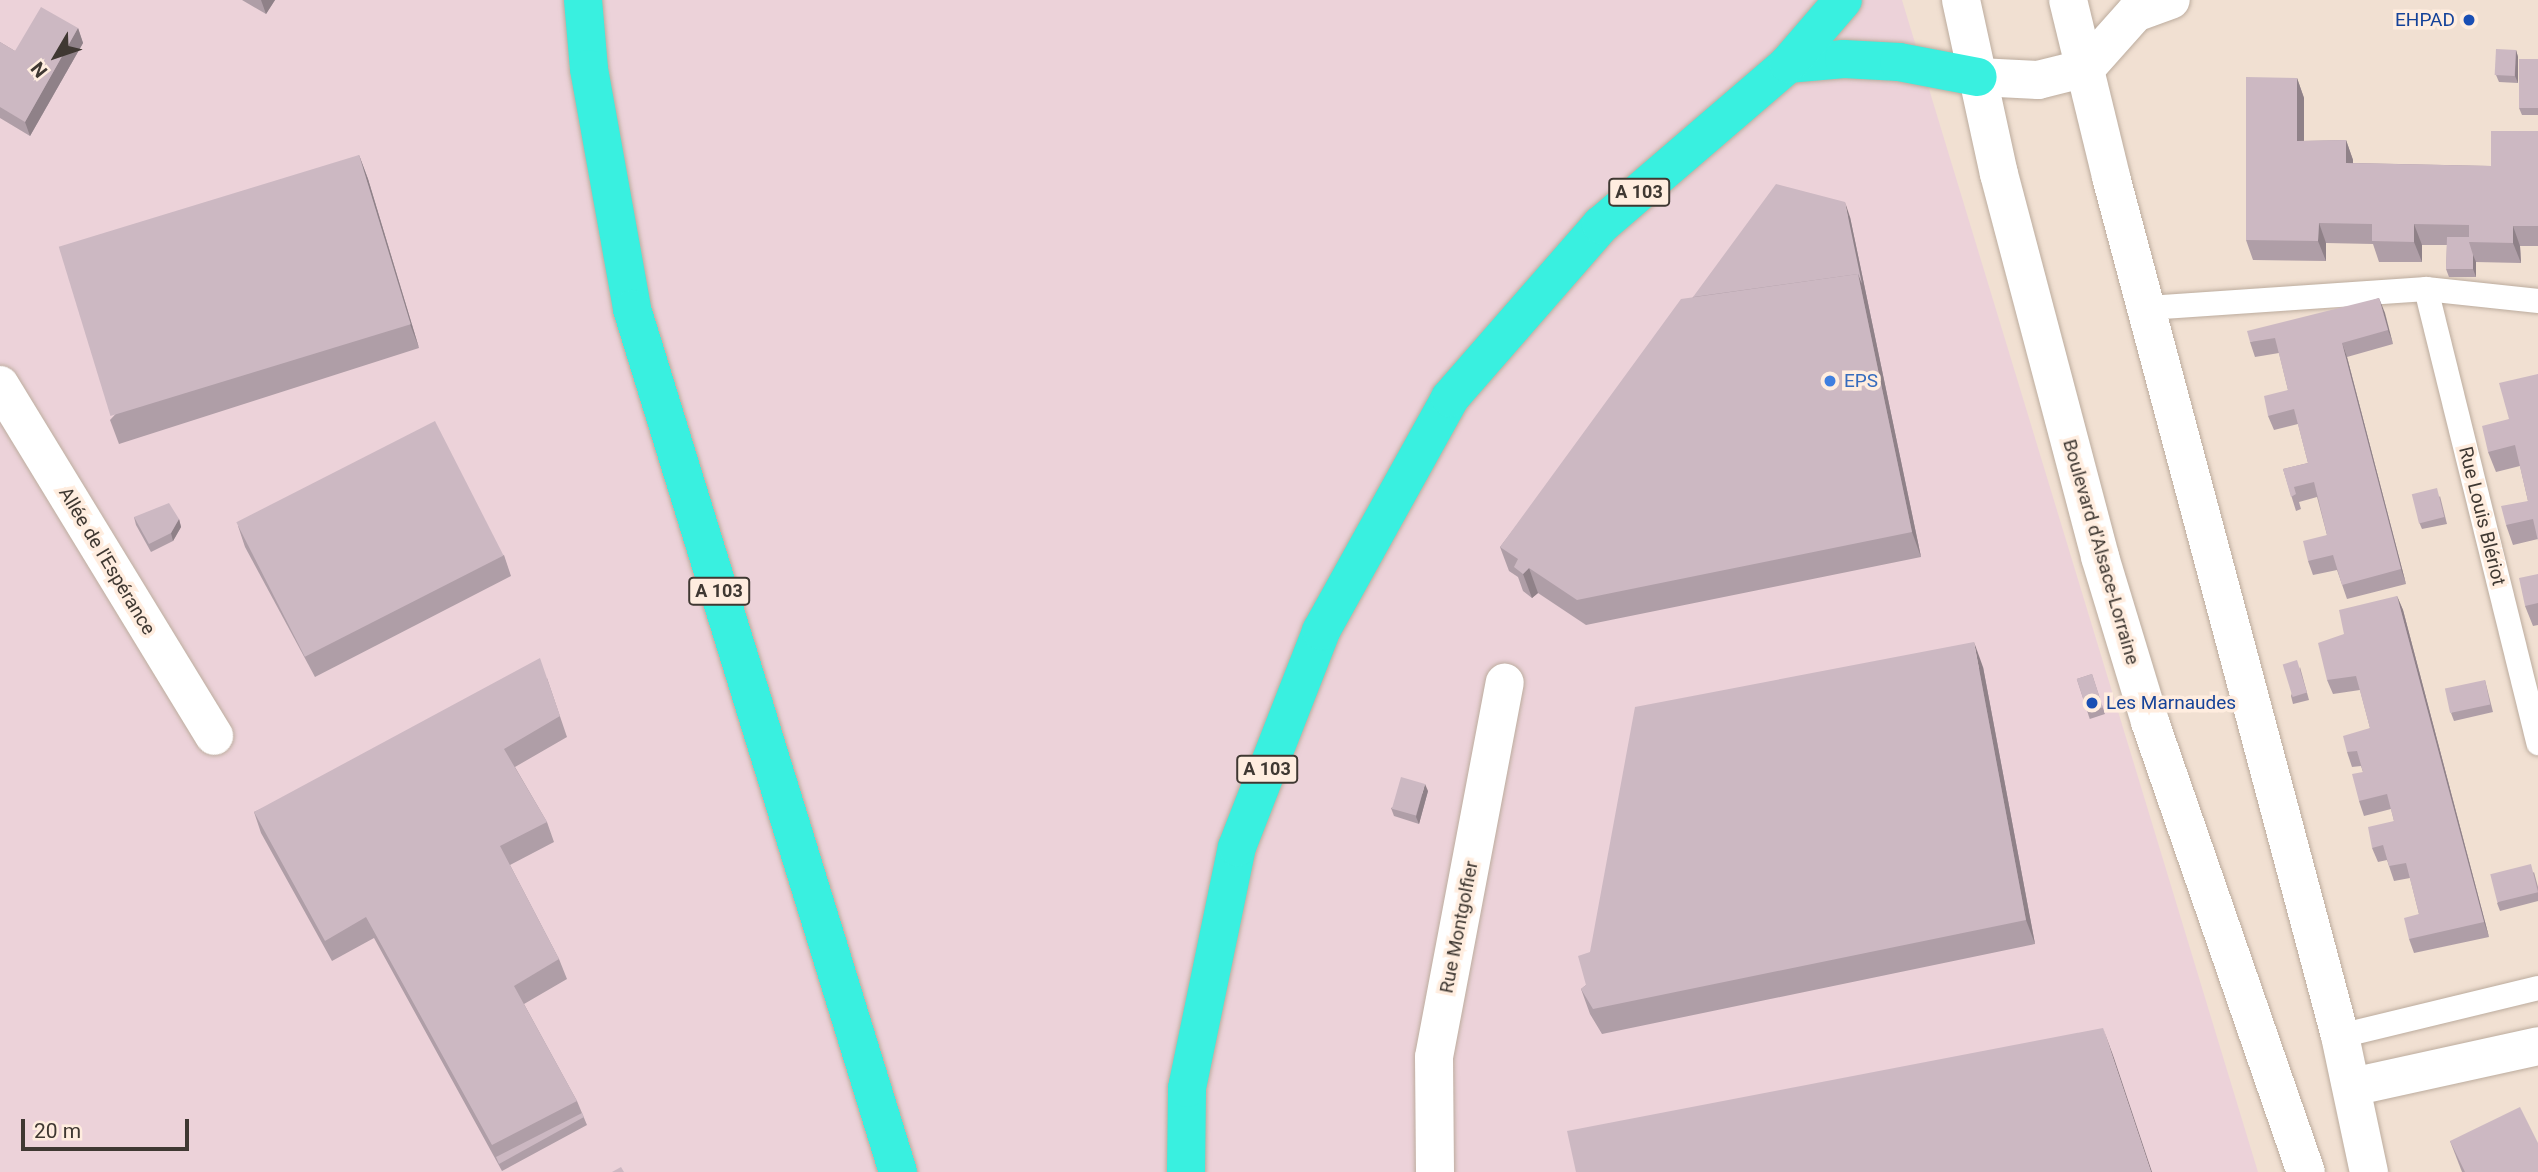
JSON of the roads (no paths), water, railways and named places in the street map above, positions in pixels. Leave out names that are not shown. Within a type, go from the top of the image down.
[{"type":"highway","name":"A 103","points":[[583,0],[589,69],[632,309],[898,1172]]},
{"type":"highway","name":"A 103","points":[[1186,1172],[1187,1088],[1237,847],[1328,620],[1450,398],[1601,225],[1788,64],[1843,0]]},
{"type":"highway","points":[[1788,64],[1844,59],[1899,62],[1978,77]]},
{"type":"main road","name":"Boulevard d'Alsace-Lorraine","points":[[1961,0],[1999,174],[2100,556],[2150,722],[2306,1172]]},
{"type":"main road","points":[[2068,0],[2086,68],[2102,146],[2148,308],[2340,1036],[2369,1172]]},
{"type":"main road","points":[[1978,77],[2038,80],[2086,68],[2135,13],[2171,0]]},
{"type":"main road","name":"Allée de l'Espérance","points":[[0,385],[214,736]]},
{"type":"main road","name":"Rue Montgolfier","points":[[1434,1172],[1434,1057],[1505,683]]},
{"type":"main road","points":[[2352,1087],[2538,1046]]},
{"type":"lane","points":[[2148,308],[2426,289],[2538,301]]},
{"type":"lane","name":"Rue Louis Blériot","points":[[2426,289],[2538,743]]},
{"type":"lane","points":[[2340,1036],[2538,988]]},
{"type":"place","name":"EHPAD","points":[[2469,20]]},
{"type":"place","name":"EPS","points":[[1830,381]]},
{"type":"place","name":"Les Marnaudes","points":[[2092,703]]}]
